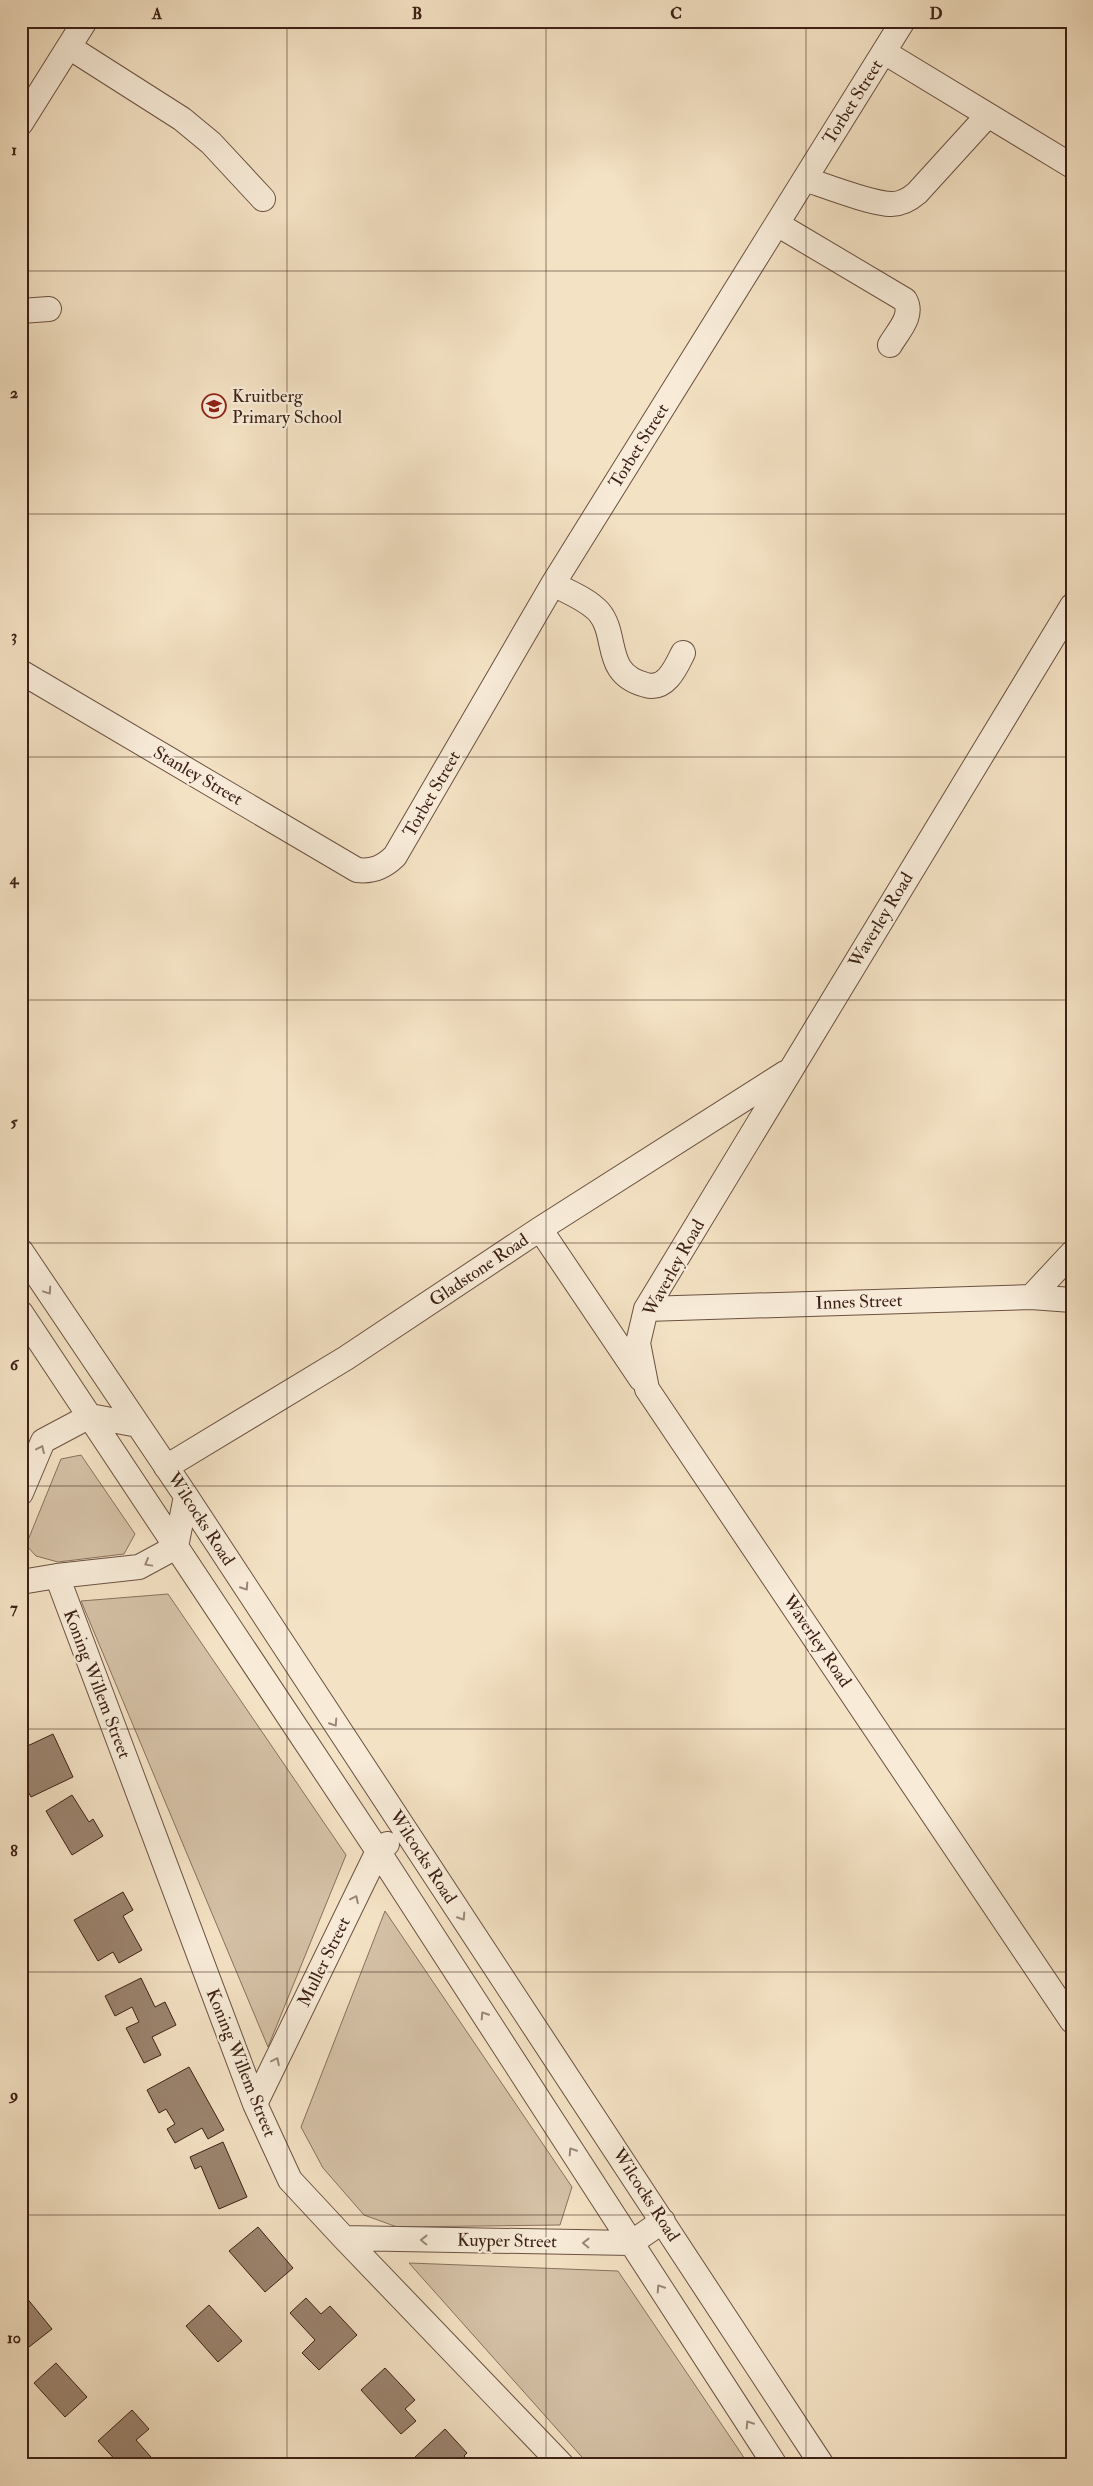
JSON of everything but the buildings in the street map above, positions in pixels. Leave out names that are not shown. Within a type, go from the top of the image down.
[{"type":"street","points":[[21,123],[85,21]]},
{"type":"street","name":"Torbet Street","points":[[377,869],[396,856],[553,584],[903,21]]},
{"type":"street","points":[[69,47],[182,119],[211,143],[263,199]]},
{"type":"street","points":[[884,52],[1072,166]]},
{"type":"street","points":[[805,179],[892,204],[907,200],[917,194],[988,115]]},
{"type":"street","points":[[777,224],[905,300],[909,307],[908,315],[890,345]]},
{"type":"street","points":[[21,311],[48,309]]},
{"type":"street","points":[[553,584],[581,599],[599,612],[606,626],[610,647],[617,664],[625,674],[640,684],[651,687],[661,684],[672,674],[684,653]]},
{"type":"street","name":"Waverley Road","points":[[1072,606],[646,1309],[638,1343],[647,1389],[1072,2021]]},
{"type":"street","name":"Stanley Street","points":[[21,672],[358,870],[377,869]]},
{"type":"street","name":"Gladstone Road","points":[[166,1466],[346,1358],[540,1229],[790,1070]]},
{"type":"street","points":[[540,1229],[647,1389]]},
{"type":"street","name":"Wilcocks Road","points":[[21,1251],[186,1496],[822,2465]]},
{"type":"street","points":[[1031,1297],[1072,1253]]},
{"type":"street","name":"Innes Street","points":[[646,1309],[1031,1297],[1072,1300]]},
{"type":"street","name":"Wilcocks Road","points":[[21,1312],[378,1851],[775,2465]]},
{"type":"street","points":[[21,1494],[44,1441],[90,1416],[138,1425]]},
{"type":"street","points":[[21,1582],[139,1567],[176,1547],[186,1496]]},
{"type":"street","name":"Koning Willem Street","points":[[57,1576],[255,2104],[290,2180],[562,2465]]},
{"type":"street","name":"Muller Street","points":[[255,2104],[378,1851],[404,1830]]},
{"type":"street","points":[[631,2243],[663,2221]]},
{"type":"street","name":"Kuyper Street","points":[[344,2238],[631,2243]]},
{"type":"shaded area","points":[[81,1455],[135,1534],[124,1554],[58,1562],[36,1556],[26,1545],[61,1459]]},
{"type":"shaded area","points":[[168,1594],[346,1855],[268,2047],[81,1601]]},
{"type":"shaded area","points":[[385,1911],[572,2187],[560,2225],[397,2227],[364,2215],[323,2168],[301,2127]]},
{"type":"shaded area","points":[[409,2263],[618,2271],[749,2465],[589,2465]]},
{"type":"place","name":"Kruitberg Primary School","points":[[214,406]]}]
